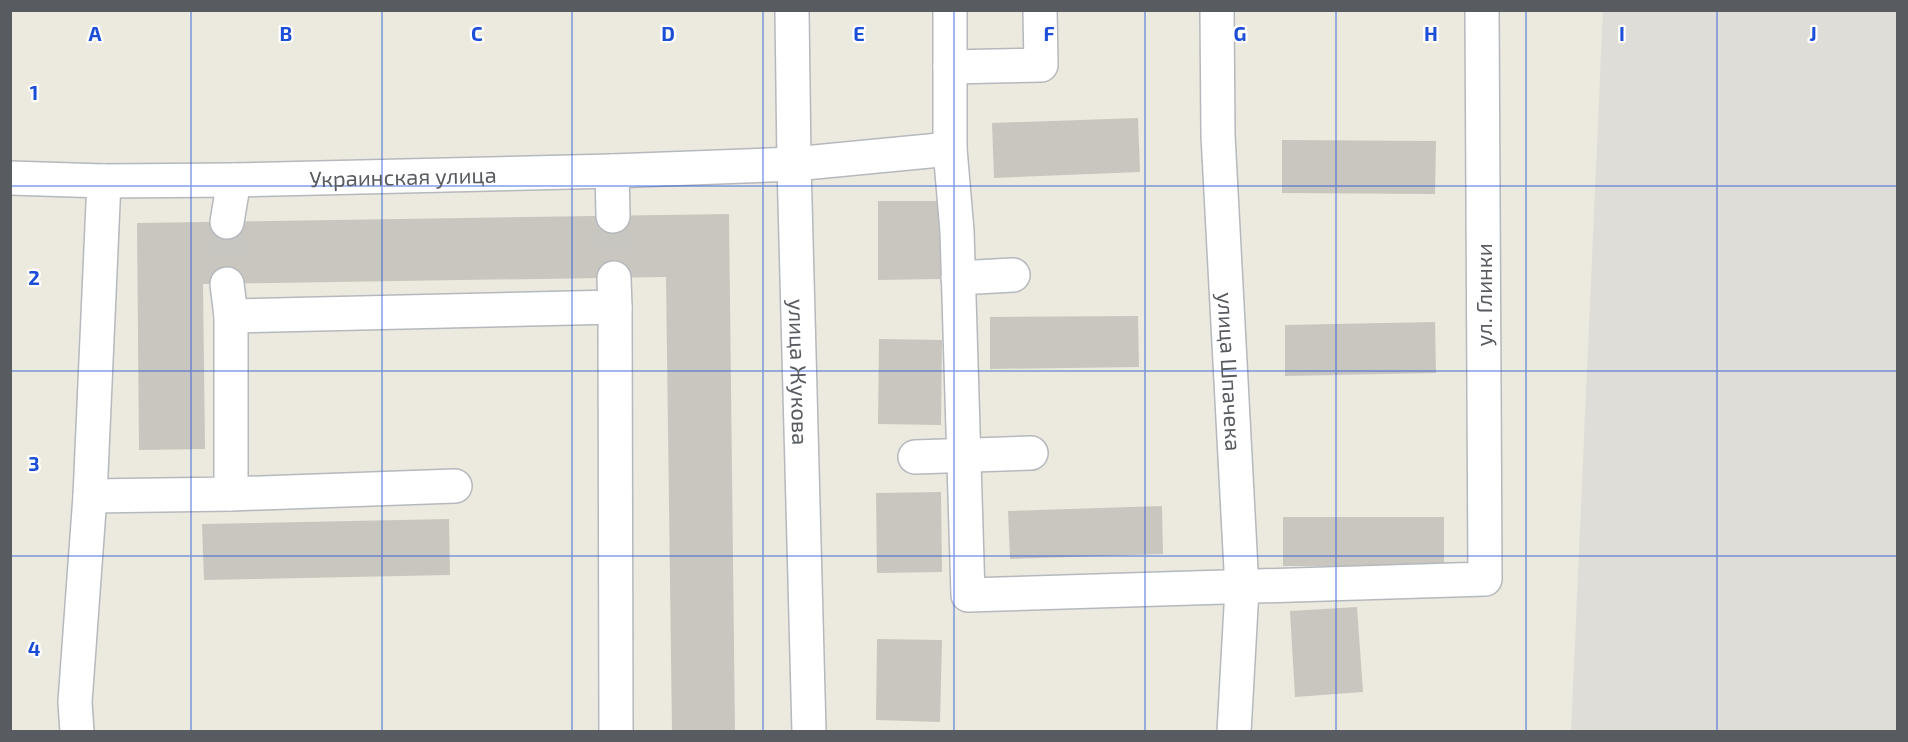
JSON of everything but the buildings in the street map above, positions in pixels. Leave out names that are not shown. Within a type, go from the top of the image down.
[{"type":"street","name":"улица Жукова","points":[[792,10],[809,732]]},
{"type":"street","points":[[950,10],[950,149],[958,278],[963,455]]},
{"type":"street","points":[[950,67],[1041,65],[1040,10]]},
{"type":"street","name":"улица Шпачека","points":[[1217,10],[1218,135],[1242,589],[1234,732]]},
{"type":"street","name":"ул. Глинки","points":[[963,455],[968,595],[1485,579],[1482,10]]},
{"type":"street","name":"Украинская улица","points":[[10,178],[104,181],[234,180],[612,171],[794,164],[950,149]]},
{"type":"street","points":[[612,171],[613,216]]},
{"type":"street","points":[[227,222],[234,180]]},
{"type":"street","points":[[77,732],[75,702],[90,496],[104,181]]},
{"type":"street","points":[[958,278],[1013,275]]},
{"type":"street","points":[[227,284],[231,316],[231,494]]},
{"type":"street","points":[[231,316],[614,293],[616,732]]},
{"type":"street","points":[[915,457],[1031,453]]},
{"type":"street","points":[[90,496],[231,494],[455,486]]},
{"type":"shaded area","points":[[1603,10],[1897,11],[1897,731],[1571,731]]},
{"type":"tunnel","points":[[613,216],[614,278]]},
{"type":"tunnel","points":[[227,222],[227,284]]}]
